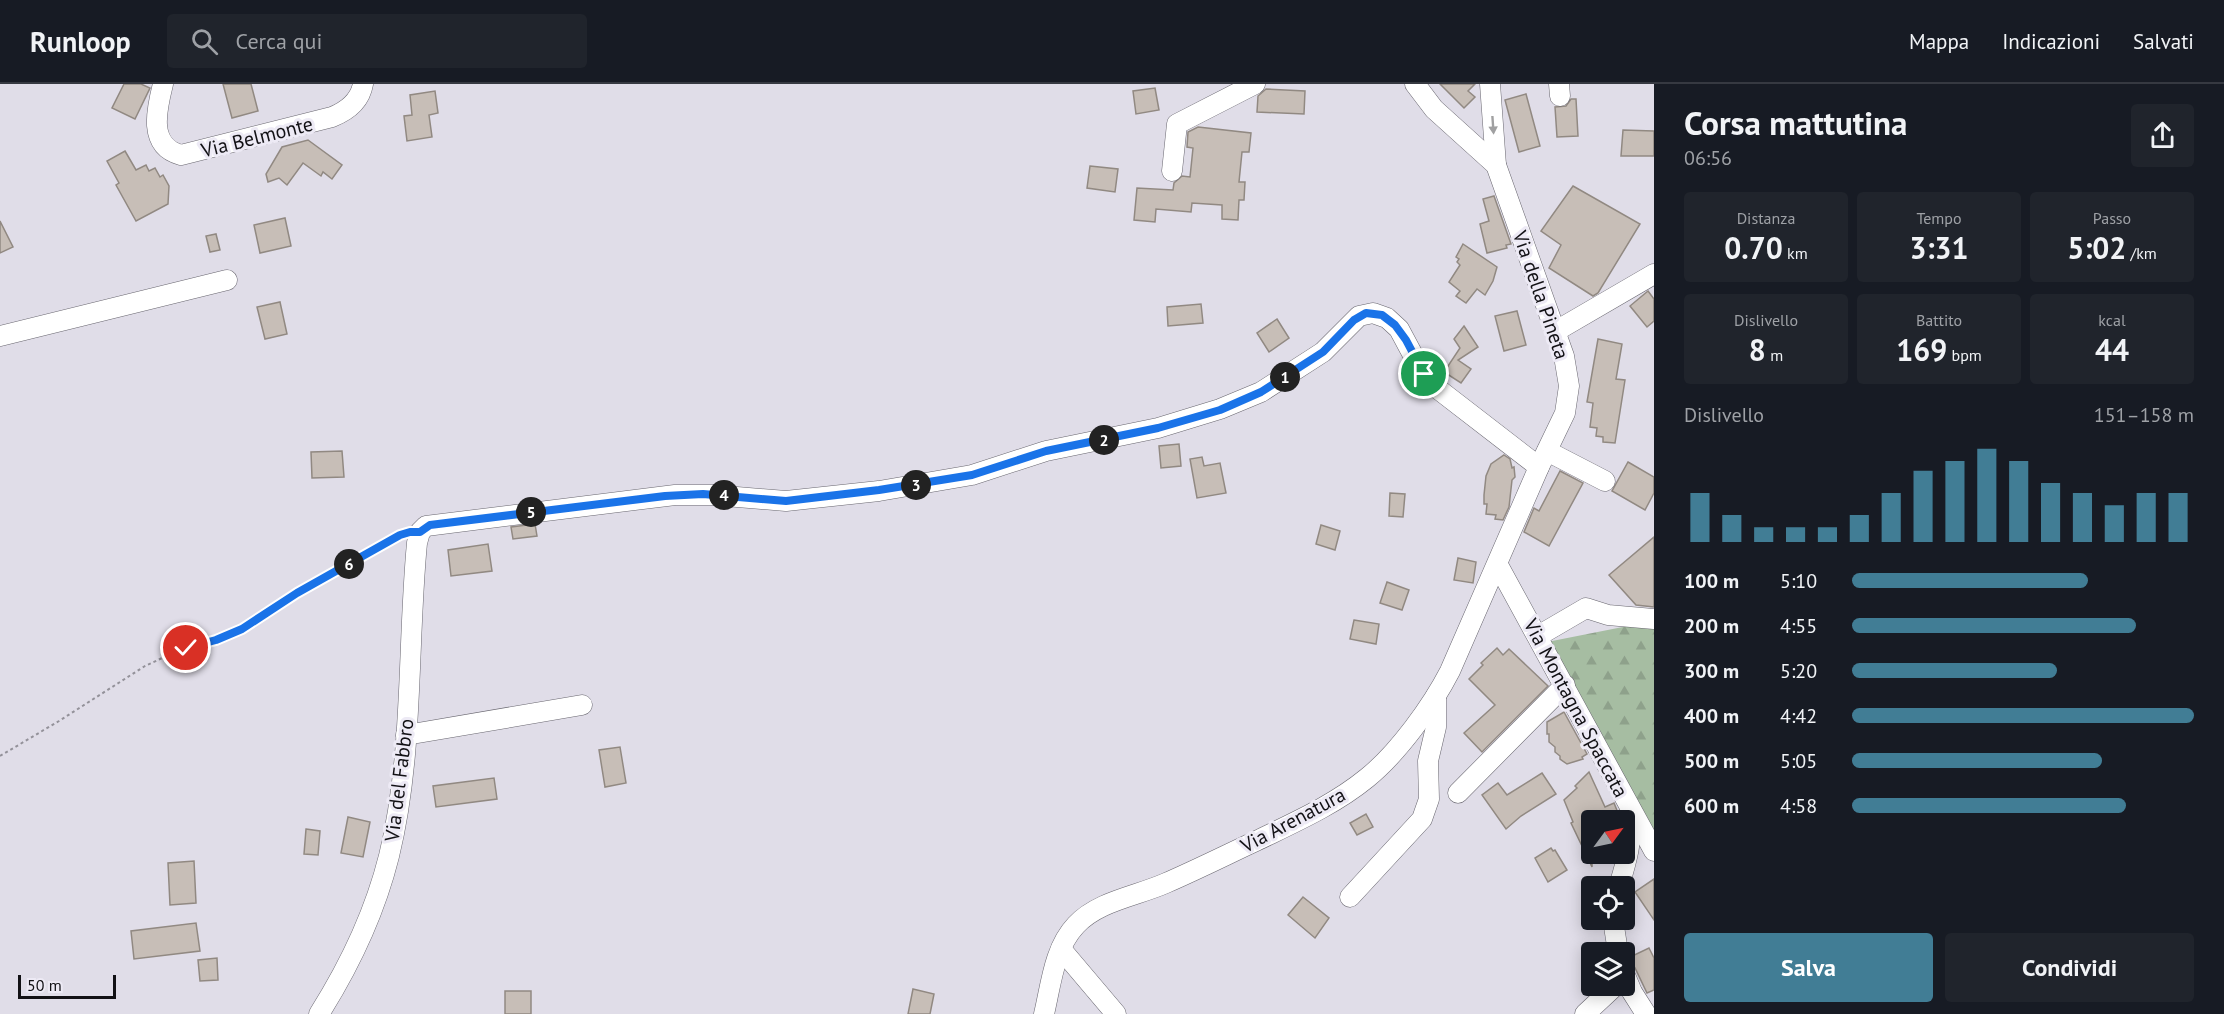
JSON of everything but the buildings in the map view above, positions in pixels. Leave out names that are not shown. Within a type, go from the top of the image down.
[{"type":"street","name":"Via Belmonte","points":[[163,84],[156,113],[156,126],[167,147],[181,155],[332,117],[355,102],[363,84]]},
{"type":"street","points":[[1173,171],[1178,123],[1255,84]]},
{"type":"street","name":"Via della Pineta","points":[[1415,84],[1434,109],[1496,165],[1566,364],[1569,394],[1562,420],[1498,565]]},
{"type":"street","points":[[1490,84],[1496,165]]},
{"type":"street","points":[[1556,331],[1654,274]]},
{"type":"street","points":[[0,336],[227,280]]},
{"type":"street","points":[[420,532],[426,526],[665,496],[703,494],[769,500],[803,500],[972,475],[1039,453],[1148,431],[1238,403],[1269,387],[1311,360],[1333,343],[1357,318],[1370,313],[1387,318],[1399,329],[1421,370],[1438,389],[1543,459],[1605,480]]},
{"type":"street","name":"Via del Fabbro","points":[[319,1014],[340,980],[357,945],[384,871],[395,820],[406,735],[416,547],[420,532]]},
{"type":"street","name":"Via Montagna Spaccata","points":[[1498,565],[1654,851]]},
{"type":"street","name":"Via Arenatura","points":[[1044,1014],[1061,949],[1071,930],[1090,914],[1122,898],[1162,885],[1293,823],[1346,793],[1378,768],[1436,696],[1450,671],[1498,565]]},
{"type":"street","points":[[1538,636],[1586,608],[1608,615],[1654,619]]},
{"type":"street","points":[[1458,793],[1565,685]]},
{"type":"street","points":[[1350,897],[1422,819],[1427,810],[1430,793],[1428,761],[1436,727],[1436,696]]},
{"type":"street","points":[[406,735],[582,705]]},
{"type":"street","points":[[1622,876],[1628,858],[1632,831],[1629,806]]},
{"type":"street","points":[[1061,949],[1116,1014]]},
{"type":"street","points":[[1585,1014],[1604,996]]},
{"type":"street","points":[[1635,996],[1646,1014]]},
{"type":"path","points":[[0,756],[145,666],[175,652],[233,633],[306,587],[400,535],[420,532]]},
{"type":"green space","points":[[1654,609],[1654,851],[1635,816],[1635,810],[1632,810],[1542,643],[1648,622]]},
{"type":"route","points":[[186,648],[225,637],[242,629],[316,581],[400,535],[420,532],[430,525],[665,496],[703,494],[786,501],[879,490],[950,480],[995,469],[1046,451],[1177,423],[1238,403],[1269,387],[1323,352],[1354,320],[1366,313],[1382,315],[1395,325],[1406,340],[1424,374]]}]
